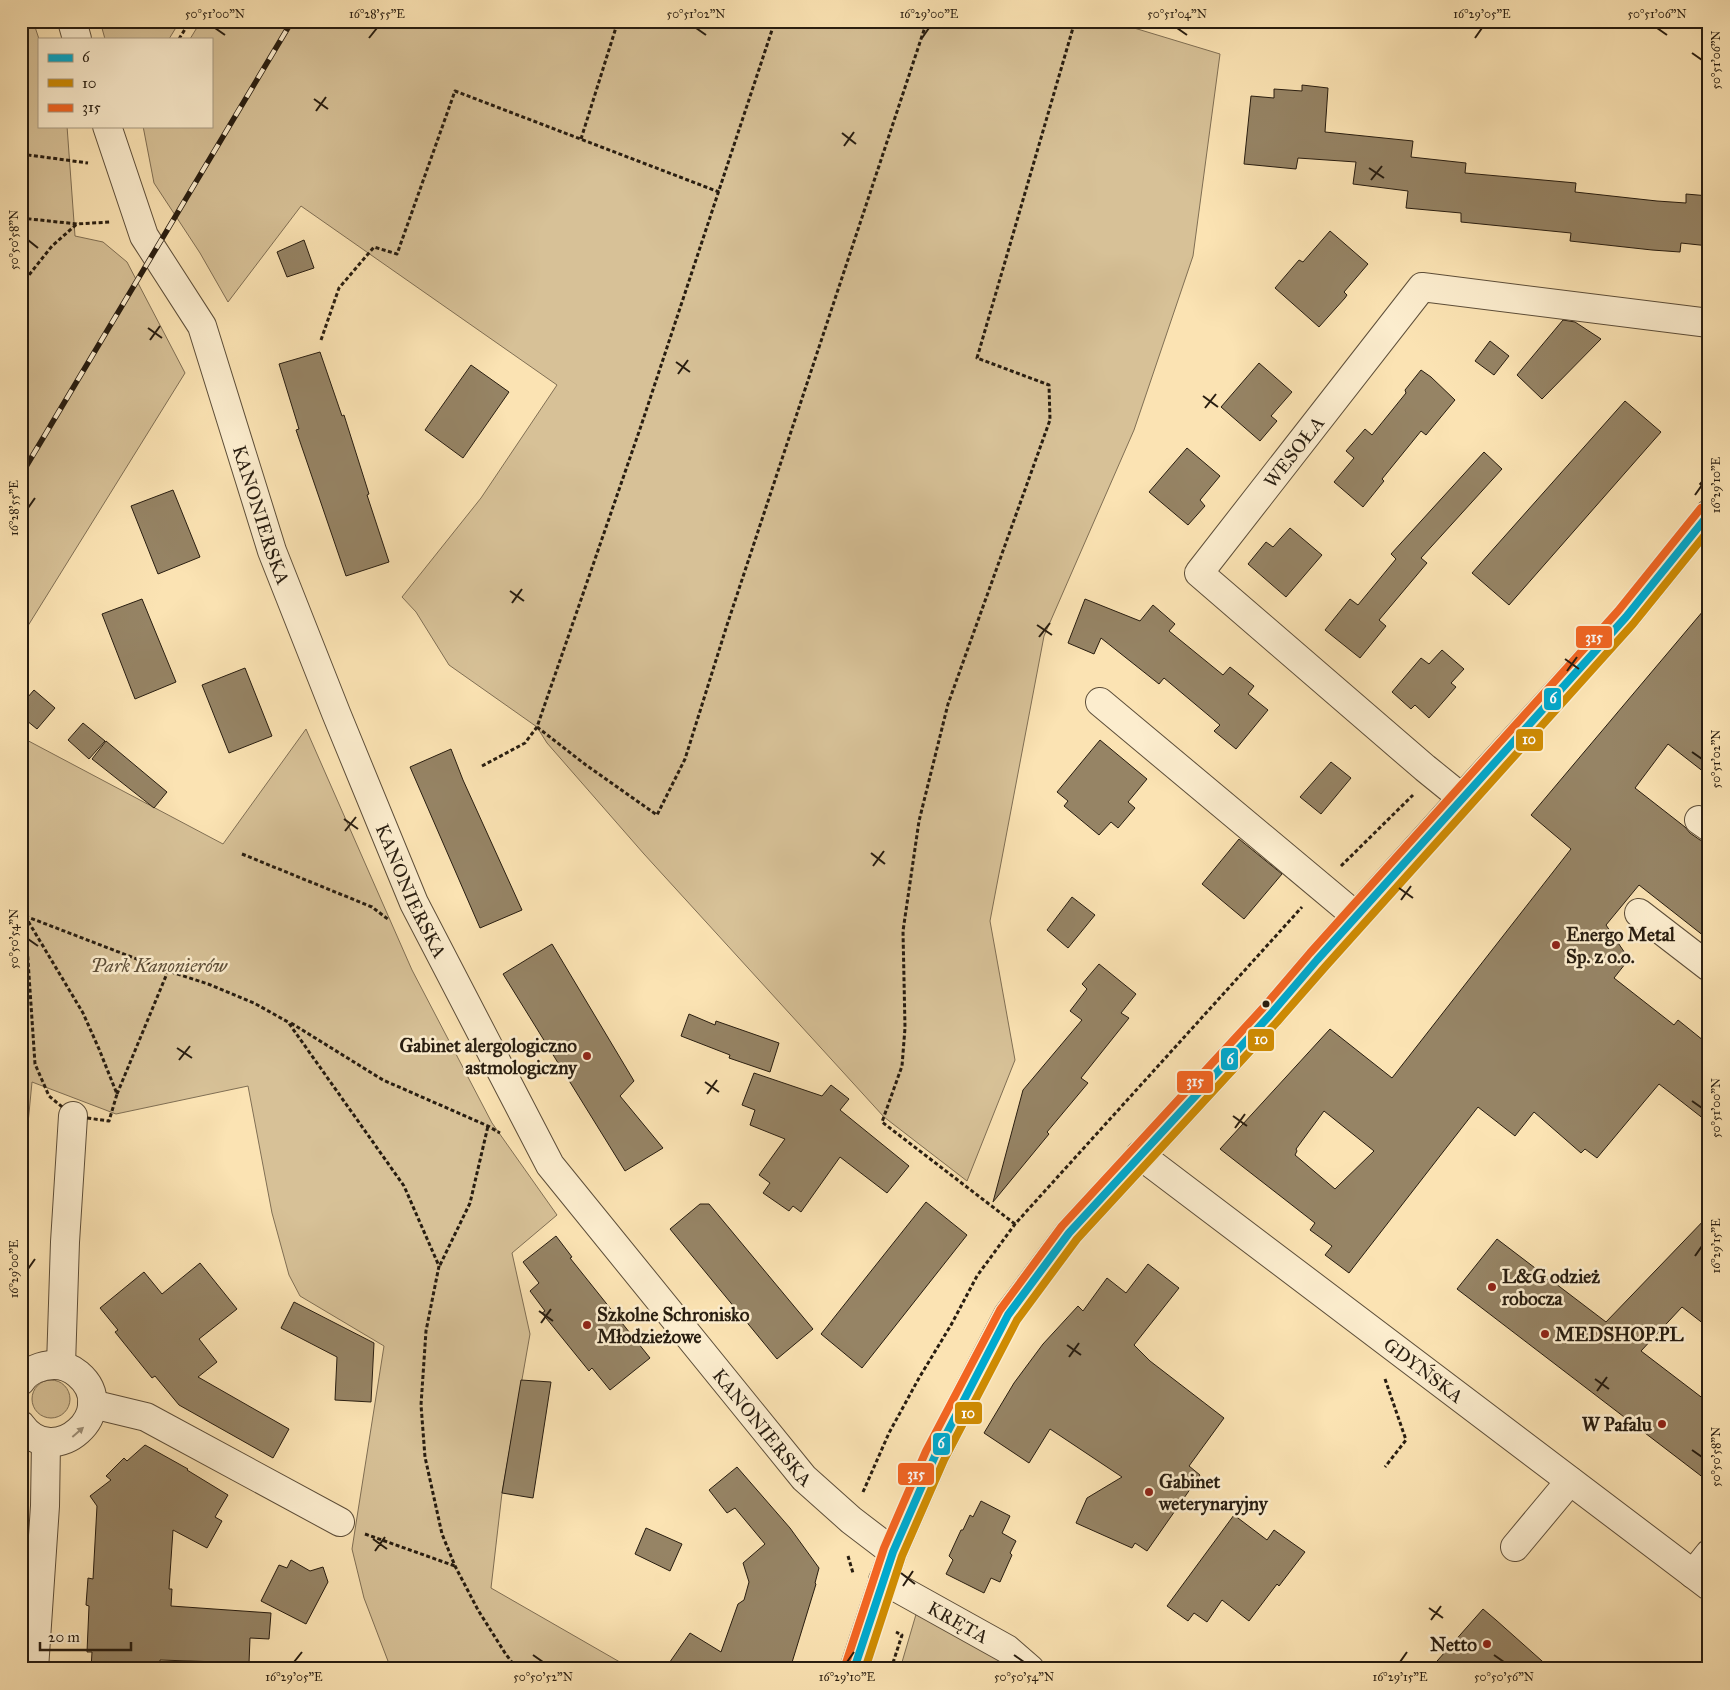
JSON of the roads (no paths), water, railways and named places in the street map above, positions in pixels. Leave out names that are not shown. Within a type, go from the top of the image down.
[{"type":"street","points":[[72,21],[78,38]]},
{"type":"street","name":"KANONIERSKA","points":[[108,128],[144,236],[201,322],[272,551],[414,903],[550,1165],[804,1478],[851,1520],[893,1552]]},
{"type":"street","name":"WESOŁA","points":[[1462,798],[1199,573],[1422,287],[1709,323]]},
{"type":"street","points":[[854,1669],[893,1552],[934,1456],[1008,1314],[1069,1233],[1270,1015],[1356,916],[1626,616],[1709,514]]},
{"type":"street","points":[[1100,702],[1356,916]]},
{"type":"street","points":[[1640,913],[1709,967]]},
{"type":"street","points":[[60,1365],[73,1116]]},
{"type":"street","name":"GDYŃSKA","points":[[1140,1155],[1570,1481],[1704,1571]]},
{"type":"street","points":[[21,1381],[34,1369],[47,1365],[60,1365],[73,1370],[83,1379],[90,1390],[92,1404],[90,1417],[83,1429],[72,1437],[59,1442],[46,1442],[33,1436],[21,1425]]},
{"type":"street","points":[[92,1404],[146,1417],[340,1522]]},
{"type":"street","points":[[34,1669],[45,1506],[46,1442]]},
{"type":"street","points":[[1516,1547],[1570,1481]]},
{"type":"street","name":"KRĘTA","points":[[883,1580],[1007,1649],[1030,1669]]},
{"type":"railway","points":[[21,475],[292,21]]},
{"type":"place","name":"Energo Metal Sp. z o.o.","points":[[1556,945]]},
{"type":"place","name":"Gabinet alergologiczno astmologiczny","points":[[587,1056]]},
{"type":"place","name":"L&G odzież robocza","points":[[1492,1287]]},
{"type":"place","name":"Szkolne Schronisko Młodzieżowe","points":[[587,1325]]},
{"type":"place","name":"MEDSHOP.PL","points":[[1545,1334]]},
{"type":"place","name":"W Pafalu","points":[[1662,1424]]},
{"type":"place","name":"Gabinet weterynaryjny","points":[[1149,1492]]},
{"type":"place","name":"Netto","points":[[1487,1644]]},
{"type":"park label","name":"Park Kanonierów","points":[[159,965]]}]
